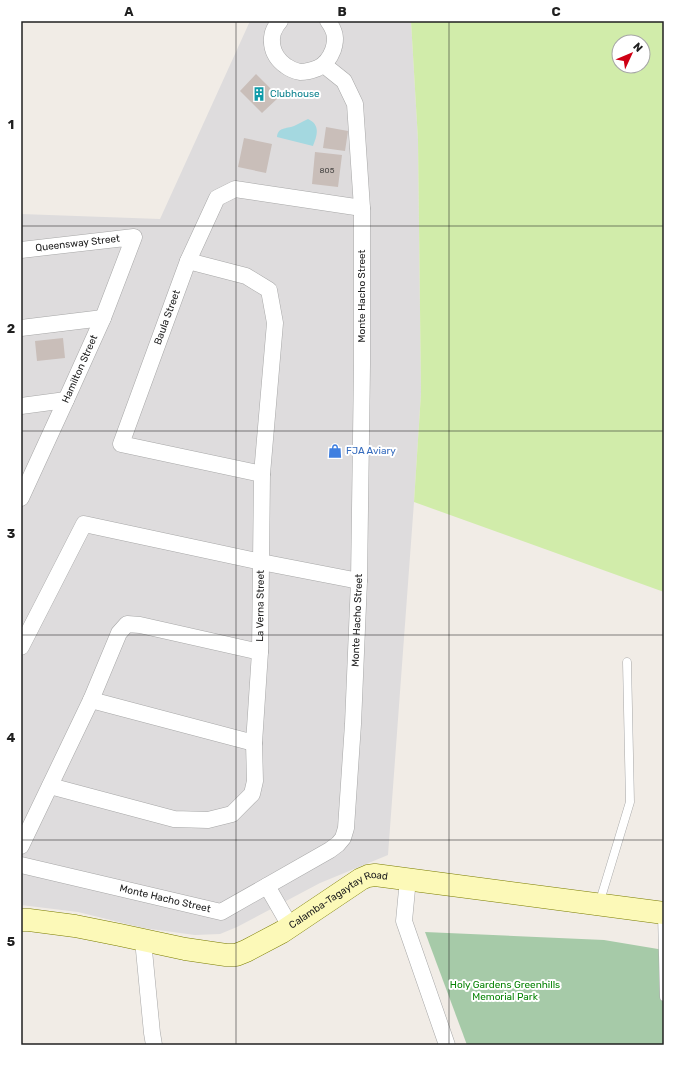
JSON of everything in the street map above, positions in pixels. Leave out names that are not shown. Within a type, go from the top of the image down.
[{"type":"main road","name":"Calamba-Tagaytay Road","points":[[21,920],[75,926],[185,949],[236,955],[282,932],[361,879],[376,875],[663,913]]},
{"type":"street","points":[[274,23],[271,41],[273,52],[280,62],[290,69],[300,72],[312,70],[324,65],[331,55],[335,42],[334,30],[328,21]]},
{"type":"street","name":"Monte Hacho Street","points":[[21,865],[222,912],[330,850],[343,838],[346,828],[353,724],[359,581],[362,365],[362,208],[355,104],[344,81],[324,65]]},
{"type":"street","name":"Baula Street","points":[[262,474],[122,444],[188,261],[217,198],[235,189],[362,208]]},
{"type":"street","name":"Queensway Street","points":[[21,250],[134,237]]},
{"type":"street","name":"Hamilton Street","points":[[21,498],[24,483],[66,400],[103,318],[134,237]]},
{"type":"street","name":"La Verna Street","points":[[50,786],[174,819],[208,820],[232,814],[252,794],[255,781],[254,743],[260,652],[262,474],[275,323],[269,290],[246,276],[188,261]]},
{"type":"street","points":[[21,328],[103,318]]},
{"type":"street","points":[[21,406],[66,400]]},
{"type":"street","points":[[21,647],[84,524],[261,562],[359,581]]},
{"type":"street","points":[[21,846],[91,700],[119,633],[127,624],[140,625],[260,652]]},
{"type":"street","points":[[91,700],[254,743]]},
{"type":"street","points":[[408,880],[404,921],[447,1045]]},
{"type":"street","points":[[267,886],[290,926]]},
{"type":"street","points":[[143,940],[154,1045]]},
{"type":"lane","points":[[598,905],[630,802],[627,662]]},
{"type":"lane","points":[[663,913],[664,997]]},
{"type":"shaded area","points":[[250,21],[411,21],[418,140],[421,393],[388,855],[320,883],[237,927],[220,934],[195,935],[143,928],[78,912],[21,905],[21,214],[160,219]]},
{"type":"green space","points":[[411,21],[664,21],[664,592],[414,502],[421,393],[418,140]]},
{"type":"green space","name":"Holy Gardens Greenhills Memorial Park","points":[[425,932],[604,940],[664,950],[664,1045],[467,1045]]},
{"type":"water","points":[[308,119],[315,124],[317,131],[313,146],[277,137],[279,131]]},
{"type":"building","name":"Clubhouse","points":[[256,74],[279,97],[262,113],[240,91]]},
{"type":"building","points":[[326,127],[348,131],[345,151],[323,148]]},
{"type":"building","points":[[244,138],[272,144],[266,173],[238,167]]},
{"type":"building","points":[[315,152],[342,155],[338,187],[312,184]]},
{"type":"building","points":[[63,338],[65,358],[37,361],[35,341]]},
{"type":"place","name":"Clubhouse","points":[[259,94]]},
{"type":"place","name":"FJA Aviary","points":[[335,451]]}]
